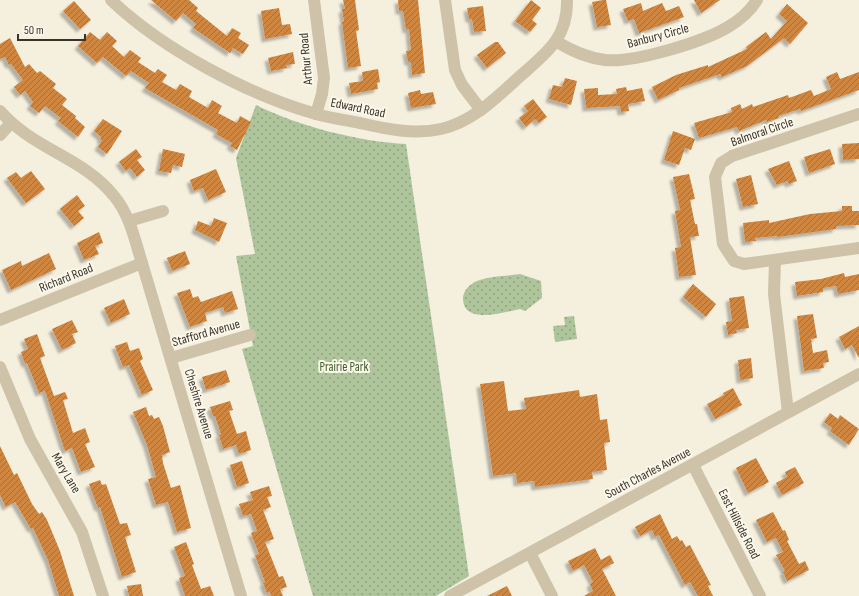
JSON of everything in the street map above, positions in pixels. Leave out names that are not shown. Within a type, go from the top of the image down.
[{"type":"street","name":"Edward Road","points":[[111,0],[168,44],[205,67],[253,90],[316,114],[376,127],[413,132],[427,131],[450,126],[466,120],[482,110],[556,42],[565,25],[567,0]]},
{"type":"street","name":"Arthur Road","points":[[314,0],[324,78],[322,94],[316,114]]},
{"type":"street","points":[[445,0],[455,70],[462,85],[482,110]]},
{"type":"street","name":"Banbury Circle","points":[[556,42],[570,50],[592,58],[618,60],[641,57],[718,32],[736,22],[758,0]]},
{"type":"street","name":"Cheshire Avenue","points":[[0,111],[11,123],[43,146],[84,168],[98,178],[115,196],[129,221],[241,596]]},
{"type":"street","name":"Balmoral Circle","points":[[859,114],[732,156],[722,162],[718,168],[715,182],[723,244],[734,261],[744,264],[859,248]]},
{"type":"street","points":[[0,135],[11,123]]},
{"type":"street","points":[[129,221],[163,211]]},
{"type":"street","points":[[775,260],[774,294],[788,412]]},
{"type":"street","name":"Richard Road","points":[[0,320],[142,263]]},
{"type":"street","name":"Stafford Avenue","points":[[171,358],[250,335]]},
{"type":"street","name":"Mary Lane","points":[[0,367],[30,439],[82,532],[103,596]]},
{"type":"street","name":"South Charles Avenue","points":[[450,596],[859,374]]},
{"type":"street","name":"East Hillside Road","points":[[693,464],[760,596]]},
{"type":"street","points":[[530,553],[552,596]]},
{"type":"green space","name":"Prairie Park","points":[[256,105],[291,120],[330,132],[388,143],[406,144],[469,576],[436,596],[313,596],[242,349],[253,346],[236,256],[255,254],[236,158]]},
{"type":"green space","points":[[520,274],[541,281],[542,298],[525,311],[520,309],[485,315],[469,312],[465,306],[463,297],[465,292],[474,282],[498,276]]},
{"type":"green space","points":[[574,316],[577,339],[555,342],[553,326],[565,325],[564,317]]},
{"type":"building","points":[[151,0],[189,0],[198,8],[196,11],[227,36],[232,28],[241,33],[238,38],[249,45],[243,54],[233,48],[230,53],[193,28],[196,24],[183,13],[176,21]]},
{"type":"building","points":[[343,0],[355,0],[359,30],[356,31],[361,66],[348,68],[342,22],[344,21],[342,9],[345,9]]},
{"type":"building","points":[[398,0],[418,0],[425,73],[412,75],[411,62],[408,62],[406,51],[411,50],[409,29],[406,30],[403,11],[399,11]]},
{"type":"building","points":[[531,0],[541,8],[532,20],[537,24],[530,32],[515,21]]},
{"type":"building","points":[[606,0],[611,25],[597,27],[592,2]]},
{"type":"building","points":[[694,0],[720,0],[701,13]]},
{"type":"building","points":[[74,1],[91,20],[80,29],[63,11]]},
{"type":"building","points":[[641,3],[643,11],[662,3],[666,11],[679,6],[684,17],[639,33],[634,19],[628,21],[623,9]]},
{"type":"building","points":[[787,4],[808,23],[790,44],[784,38],[747,66],[722,77],[720,74],[679,88],[679,90],[658,100],[652,87],[676,75],[708,65],[708,67],[747,49],[746,47],[766,32],[771,39],[787,21],[779,14]]},
{"type":"building","points":[[483,6],[486,31],[474,32],[472,19],[469,19],[467,8]]},
{"type":"building","points":[[279,8],[282,25],[290,24],[292,34],[265,39],[261,11]]},
{"type":"building","points":[[90,32],[100,40],[107,32],[117,41],[112,46],[124,57],[130,50],[141,58],[138,62],[155,73],[158,69],[167,75],[162,82],[176,90],[180,84],[192,91],[189,97],[208,108],[212,100],[222,106],[218,113],[237,123],[240,116],[251,122],[237,150],[230,146],[232,143],[216,134],[218,130],[145,88],[149,83],[131,71],[126,76],[103,57],[97,63],[78,46]]},
{"type":"building","points":[[10,38],[25,67],[29,64],[37,73],[40,71],[56,84],[53,88],[67,99],[62,105],[76,116],[75,118],[85,127],[78,137],[58,121],[61,118],[45,106],[39,113],[30,106],[33,102],[25,91],[20,95],[14,87],[23,80],[11,64],[9,65],[5,57],[0,59],[0,44]]},
{"type":"building","points":[[495,42],[498,42],[506,53],[487,68],[477,55]]},
{"type":"building","points":[[293,52],[295,64],[286,65],[287,68],[271,71],[268,58]]},
{"type":"building","points":[[378,69],[380,82],[377,83],[378,89],[351,94],[349,83],[363,81],[362,72]]},
{"type":"building","points":[[837,72],[840,79],[859,72],[859,90],[801,111],[800,109],[778,116],[779,118],[767,122],[766,120],[739,131],[737,127],[699,138],[694,123],[732,112],[731,108],[740,104],[742,109],[752,104],[753,107],[788,95],[789,98],[811,90],[814,96],[831,89],[826,77]]},
{"type":"building","points":[[565,78],[577,81],[571,105],[549,99],[553,85],[562,87]]},
{"type":"building","points":[[626,87],[627,91],[642,88],[645,101],[628,104],[629,111],[621,112],[620,106],[586,108],[584,89],[598,88],[598,95],[617,94],[616,89]]},
{"type":"building","points":[[420,90],[421,94],[433,92],[436,104],[411,108],[408,93]]},
{"type":"building","points":[[533,99],[547,117],[539,123],[535,119],[526,127],[519,118],[528,111],[524,106]]},
{"type":"building","points":[[103,119],[122,131],[107,154],[98,147],[102,140],[100,139],[101,137],[94,131]]},
{"type":"building","points":[[673,131],[695,139],[691,150],[685,148],[679,165],[664,160]]},
{"type":"building","points":[[859,143],[859,159],[843,160],[842,144]]},
{"type":"building","points":[[136,149],[142,157],[137,160],[145,170],[137,177],[130,168],[126,171],[119,162]]},
{"type":"building","points":[[163,149],[185,154],[182,167],[173,165],[171,173],[159,171]]},
{"type":"building","points":[[830,149],[835,164],[809,173],[804,157]]},
{"type":"building","points":[[789,161],[797,181],[789,184],[787,181],[777,185],[768,169]]},
{"type":"building","points":[[216,169],[226,192],[208,200],[203,188],[194,191],[190,180]]},
{"type":"building","points":[[31,171],[45,189],[26,203],[7,178],[16,172],[21,178]]},
{"type":"building","points":[[689,174],[695,199],[690,200],[699,236],[690,237],[696,275],[679,277],[675,248],[681,247],[675,211],[680,210],[673,177]]},
{"type":"building","points":[[751,175],[758,204],[743,207],[736,179]]},
{"type":"building","points":[[77,195],[85,206],[78,211],[84,218],[74,226],[60,209]]},
{"type":"building","points":[[842,206],[852,206],[852,211],[859,211],[859,225],[836,226],[836,229],[778,237],[755,238],[756,241],[745,242],[743,223],[769,220],[769,223],[810,214],[842,211]]},
{"type":"building","points":[[214,218],[227,223],[219,242],[195,230],[198,221],[211,226]]},
{"type":"building","points":[[99,232],[103,243],[95,246],[99,254],[84,260],[77,243]]},
{"type":"building","points":[[185,251],[190,264],[172,271],[167,258]]},
{"type":"building","points":[[49,253],[56,269],[11,290],[2,270],[21,261],[22,266]]},
{"type":"building","points":[[844,273],[845,277],[859,274],[859,290],[838,294],[836,286],[823,288],[823,292],[797,296],[795,282],[821,279]]},
{"type":"building","points":[[693,284],[716,304],[706,317],[683,297]]},
{"type":"building","points":[[190,289],[193,298],[198,296],[201,302],[232,291],[238,309],[225,313],[223,307],[205,313],[207,321],[190,327],[177,293]]},
{"type":"building","points":[[744,296],[749,328],[736,330],[737,333],[728,335],[726,322],[732,321],[729,298]]},
{"type":"building","points":[[124,299],[130,314],[111,323],[104,308]]},
{"type":"building","points":[[813,314],[817,338],[811,339],[813,353],[827,350],[829,362],[823,363],[824,368],[804,371],[797,316]]},
{"type":"building","points":[[72,320],[78,332],[72,334],[76,343],[62,350],[52,329]]},
{"type":"building","points":[[859,326],[859,358],[852,345],[845,349],[839,337]]},
{"type":"building","points":[[37,334],[45,356],[40,358],[54,396],[65,392],[68,399],[63,400],[73,433],[85,428],[90,442],[85,444],[95,467],[81,472],[72,448],[65,451],[45,391],[39,393],[27,363],[25,364],[21,352],[28,349],[24,339]]},
{"type":"building","points":[[127,342],[130,351],[139,348],[143,359],[140,361],[153,390],[142,395],[129,365],[123,367],[115,346]]},
{"type":"building","points":[[751,358],[753,378],[740,380],[738,360]]},
{"type":"building","points":[[226,370],[230,382],[206,390],[202,377]]},
{"type":"building","points":[[504,381],[508,411],[526,409],[524,398],[579,390],[580,397],[597,394],[600,420],[607,419],[610,442],[604,443],[607,470],[592,472],[593,479],[535,487],[534,481],[517,483],[516,473],[493,476],[480,384]]},
{"type":"building","points":[[733,388],[742,405],[715,419],[707,404],[724,395],[723,393]]},
{"type":"building","points":[[230,401],[233,410],[229,411],[237,434],[246,431],[251,450],[239,454],[236,445],[223,449],[219,435],[221,434],[215,416],[213,416],[210,407]]},
{"type":"building","points":[[146,407],[149,416],[152,415],[154,419],[159,417],[163,426],[170,452],[162,455],[163,463],[171,488],[180,485],[191,528],[177,532],[168,502],[156,505],[148,479],[156,477],[147,445],[133,412]]},
{"type":"building","points":[[830,413],[838,419],[840,415],[859,429],[849,445],[830,431],[832,428],[824,422]]},
{"type":"building","points":[[0,446],[14,475],[17,473],[32,504],[39,514],[42,512],[47,520],[60,551],[74,596],[59,596],[48,560],[33,528],[31,529],[15,502],[6,507],[0,495]]},
{"type":"building","points":[[756,458],[769,482],[748,493],[736,468]]},
{"type":"building","points":[[242,461],[249,483],[237,487],[230,465]]},
{"type":"building","points":[[795,467],[804,483],[782,495],[776,483],[787,477],[785,472]]},
{"type":"building","points":[[100,480],[102,485],[106,484],[120,524],[127,523],[131,535],[125,537],[136,572],[122,577],[100,507],[98,508],[89,484]]},
{"type":"building","points":[[269,486],[272,496],[267,497],[271,507],[263,510],[274,539],[265,542],[279,577],[283,576],[287,587],[280,589],[283,596],[271,596],[270,592],[267,593],[263,583],[265,582],[255,555],[259,554],[251,533],[257,531],[251,514],[243,516],[239,504],[253,500],[250,492]]},
{"type":"building","points":[[773,512],[783,531],[785,530],[789,540],[787,541],[799,564],[805,561],[809,570],[787,581],[783,572],[785,571],[776,555],[783,552],[776,538],[767,542],[756,520]]},
{"type":"building","points":[[660,514],[672,539],[677,536],[680,541],[682,540],[686,547],[690,545],[711,585],[708,586],[713,596],[698,596],[690,582],[685,585],[659,535],[655,537],[652,530],[640,536],[635,527]]},
{"type":"building","points":[[186,542],[194,564],[192,565],[201,589],[210,586],[214,596],[185,596],[179,578],[185,576],[174,547]]},
{"type":"building","points":[[595,548],[601,560],[610,555],[614,563],[602,569],[616,596],[584,596],[593,591],[590,584],[593,582],[584,565],[573,571],[568,561]]},
{"type":"building","points":[[141,584],[143,596],[129,596],[127,586]]},
{"type":"building","points":[[507,586],[512,596],[487,596]]}]
